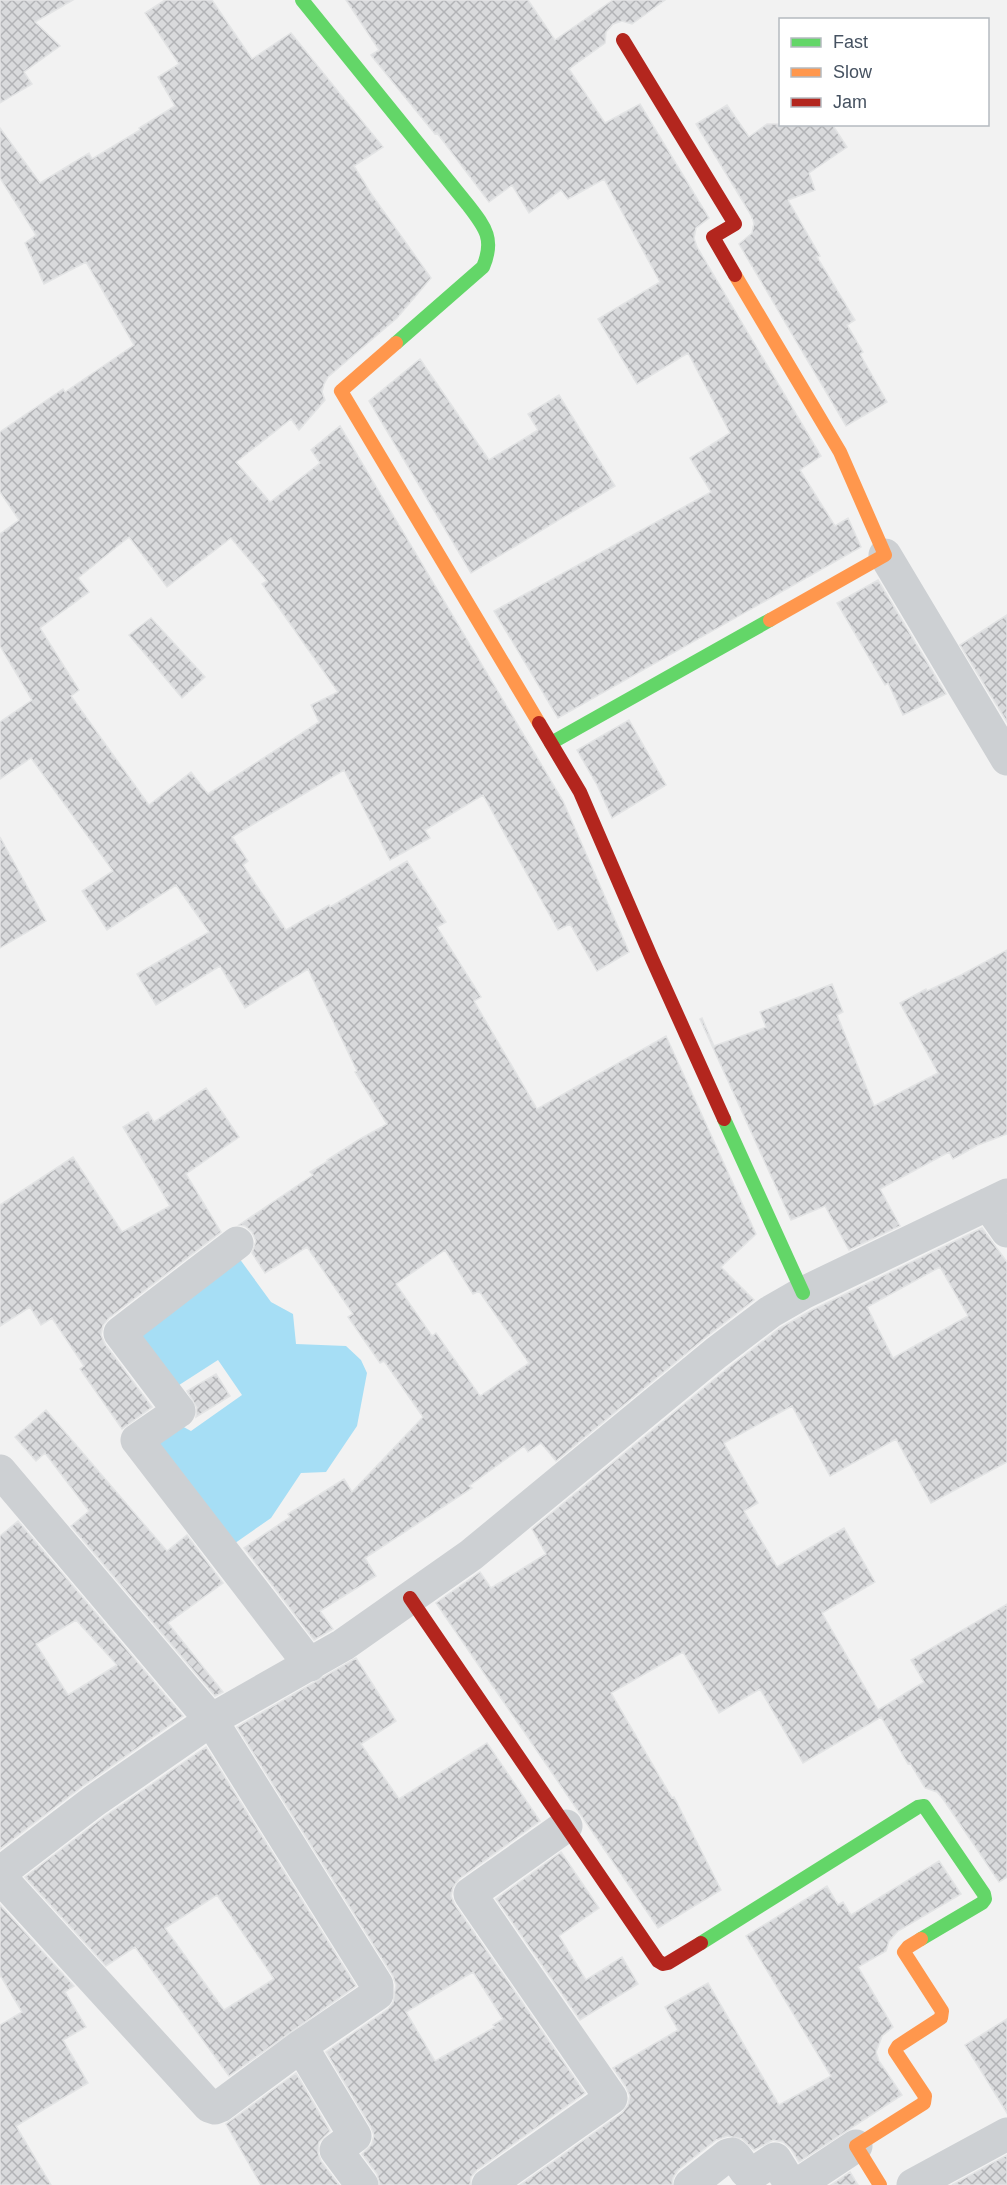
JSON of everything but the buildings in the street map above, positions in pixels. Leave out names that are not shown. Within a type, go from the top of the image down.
[{"type":"street","points":[[302,0],[468,205],[483,225],[490,241],[489,254],[483,267],[341,391],[580,792],[652,959],[803,1293]]},
{"type":"street","points":[[623,40],[735,224],[713,237],[840,452],[885,555],[1007,759]]},
{"type":"street","points":[[551,743],[885,555]]},
{"type":"street","points":[[0,1471],[211,1720],[379,1989],[377,1995],[215,2108],[209,2106],[0,1875],[94,1801],[211,1720],[310,1665],[471,1555],[725,1346],[770,1312],[803,1293],[998,1200],[1007,1231]]},
{"type":"street","points":[[237,1243],[120,1333],[179,1411],[137,1440],[310,1665]]},
{"type":"street","points":[[410,1598],[658,1961],[663,1964],[918,1807],[924,1806],[928,1810],[984,1894],[985,1899],[982,1903],[908,1947],[904,1952],[942,2011],[941,2018],[898,2046],[896,2051],[926,2096],[926,2100],[798,2185]]},
{"type":"street","points":[[488,2185],[611,2098],[471,1894],[566,1826]]},
{"type":"street","points":[[301,2046],[356,2136],[336,2150],[362,2185]]},
{"type":"street","points":[[913,2185],[1007,2134]]},
{"type":"street","points":[[856,2146],[880,2185]]},
{"type":"street","points":[[690,2185],[732,2154],[737,2157],[747,2174],[751,2175],[775,2159],[790,2185]]},
{"type":"water","points":[[239,1258],[271,1302],[293,1314],[296,1344],[346,1346],[361,1360],[367,1373],[357,1426],[326,1472],[301,1473],[271,1518],[228,1548],[150,1442],[178,1424],[191,1431],[242,1395],[218,1360],[176,1387],[135,1332]]},
{"type":"traffic: fast","points":[[302,0],[468,205],[483,227],[488,241],[483,267],[396,343]]},
{"type":"traffic: fast","points":[[551,743],[770,620]]},
{"type":"traffic: fast","points":[[724,1119],[803,1293]]},
{"type":"traffic: fast","points":[[701,1943],[918,1807],[924,1806],[984,1894],[985,1899],[982,1903],[921,1939]]},
{"type":"traffic: slow","points":[[735,275],[840,452],[885,555],[770,620]]},
{"type":"traffic: slow","points":[[396,343],[341,391],[539,723]]},
{"type":"traffic: slow","points":[[880,2185],[856,2146],[924,2103],[925,2096],[895,2051],[898,2046],[941,2018],[942,2011],[904,1952],[921,1939]]},
{"type":"traffic: jam","points":[[623,40],[735,224],[713,237],[735,275]]},
{"type":"traffic: jam","points":[[539,723],[580,792],[724,1119]]},
{"type":"traffic: jam","points":[[410,1598],[658,1961],[663,1964],[668,1963],[701,1943]]}]
